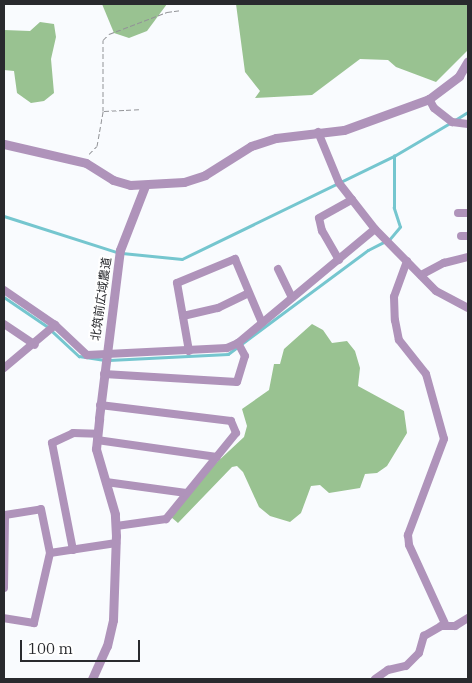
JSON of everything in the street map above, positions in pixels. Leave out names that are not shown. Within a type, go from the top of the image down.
[{"type":"street","points":[[4,144],[81,161],[113,180],[145,186],[184,182],[205,175],[251,146],[276,138],[344,130],[430,100],[459,76],[468,61]]},
{"type":"street","points":[[430,100],[434,108],[452,122],[468,124]]},
{"type":"street","points":[[318,132],[339,183],[375,229],[436,291],[468,307]]},
{"type":"street","name":"北筑前広域農道","points":[[92,679],[107,646],[113,620],[116,543],[116,526],[97,437],[100,405],[120,250],[145,186]]},
{"type":"street","points":[[339,260],[322,231],[318,218],[352,200]]},
{"type":"street","points":[[458,213],[468,213]]},
{"type":"street","points":[[4,290],[55,325],[87,355],[227,348],[238,343],[375,229]]},
{"type":"street","points":[[421,275],[444,263],[468,257]]},
{"type":"street","points":[[188,351],[177,283],[235,259],[262,323]]},
{"type":"street","points":[[407,261],[394,297],[395,320],[399,340],[426,374],[444,439],[408,535],[409,545],[446,626]]},
{"type":"street","points":[[278,269],[292,298]]},
{"type":"street","points":[[183,316],[218,308],[249,293]]},
{"type":"street","points":[[4,324],[35,344]]},
{"type":"street","points":[[4,368],[11,360],[35,344],[55,325]]},
{"type":"street","points":[[104,374],[237,382],[245,356],[238,343]]},
{"type":"street","points":[[100,405],[231,421],[236,433],[166,519],[116,526]]},
{"type":"street","points":[[73,550],[52,442],[73,433],[217,457]]},
{"type":"street","points":[[106,482],[186,494]]},
{"type":"street","points":[[4,588],[5,515],[41,509],[50,553],[34,624],[4,618]]},
{"type":"street","points":[[50,553],[116,543]]},
{"type":"street","points":[[375,679],[388,670],[406,666],[419,653],[424,636],[446,626],[455,626],[468,618]]},
{"type":"path","points":[[81,161],[97,146],[103,111],[103,40],[109,34],[167,12],[182,10]]},
{"type":"path","points":[[103,111],[139,109]]},
{"type":"green space","points":[[102,4],[167,4],[147,31],[129,38],[114,33]]},
{"type":"green space","points":[[236,4],[468,4],[468,50],[436,82],[396,67],[388,60],[360,59],[312,95],[255,98],[260,91],[245,72]]},
{"type":"green space","points":[[40,22],[54,24],[56,37],[51,59],[54,93],[44,101],[31,103],[17,93],[14,71],[4,70],[4,30],[30,31]]},
{"type":"green space","points":[[312,324],[323,330],[332,343],[347,341],[355,351],[360,368],[358,386],[404,411],[407,433],[387,466],[377,473],[365,474],[360,488],[329,493],[320,485],[311,486],[301,513],[290,522],[270,516],[259,507],[243,472],[237,466],[232,467],[178,523],[171,517],[215,464],[244,437],[247,426],[242,409],[269,390],[274,364],[280,364],[284,349]]},
{"type":"waterway","points":[[455,120],[468,112]]},
{"type":"waterway","points":[[389,240],[400,227],[394,208],[394,156],[450,123]]},
{"type":"waterway","points":[[122,253],[182,259],[394,156]]},
{"type":"waterway","points":[[4,216],[117,252]]},
{"type":"waterway","points":[[109,360],[228,354],[368,250],[384,242]]},
{"type":"waterway","points":[[4,297],[48,327]]},
{"type":"waterway","points":[[52,331],[79,356],[103,360]]}]
